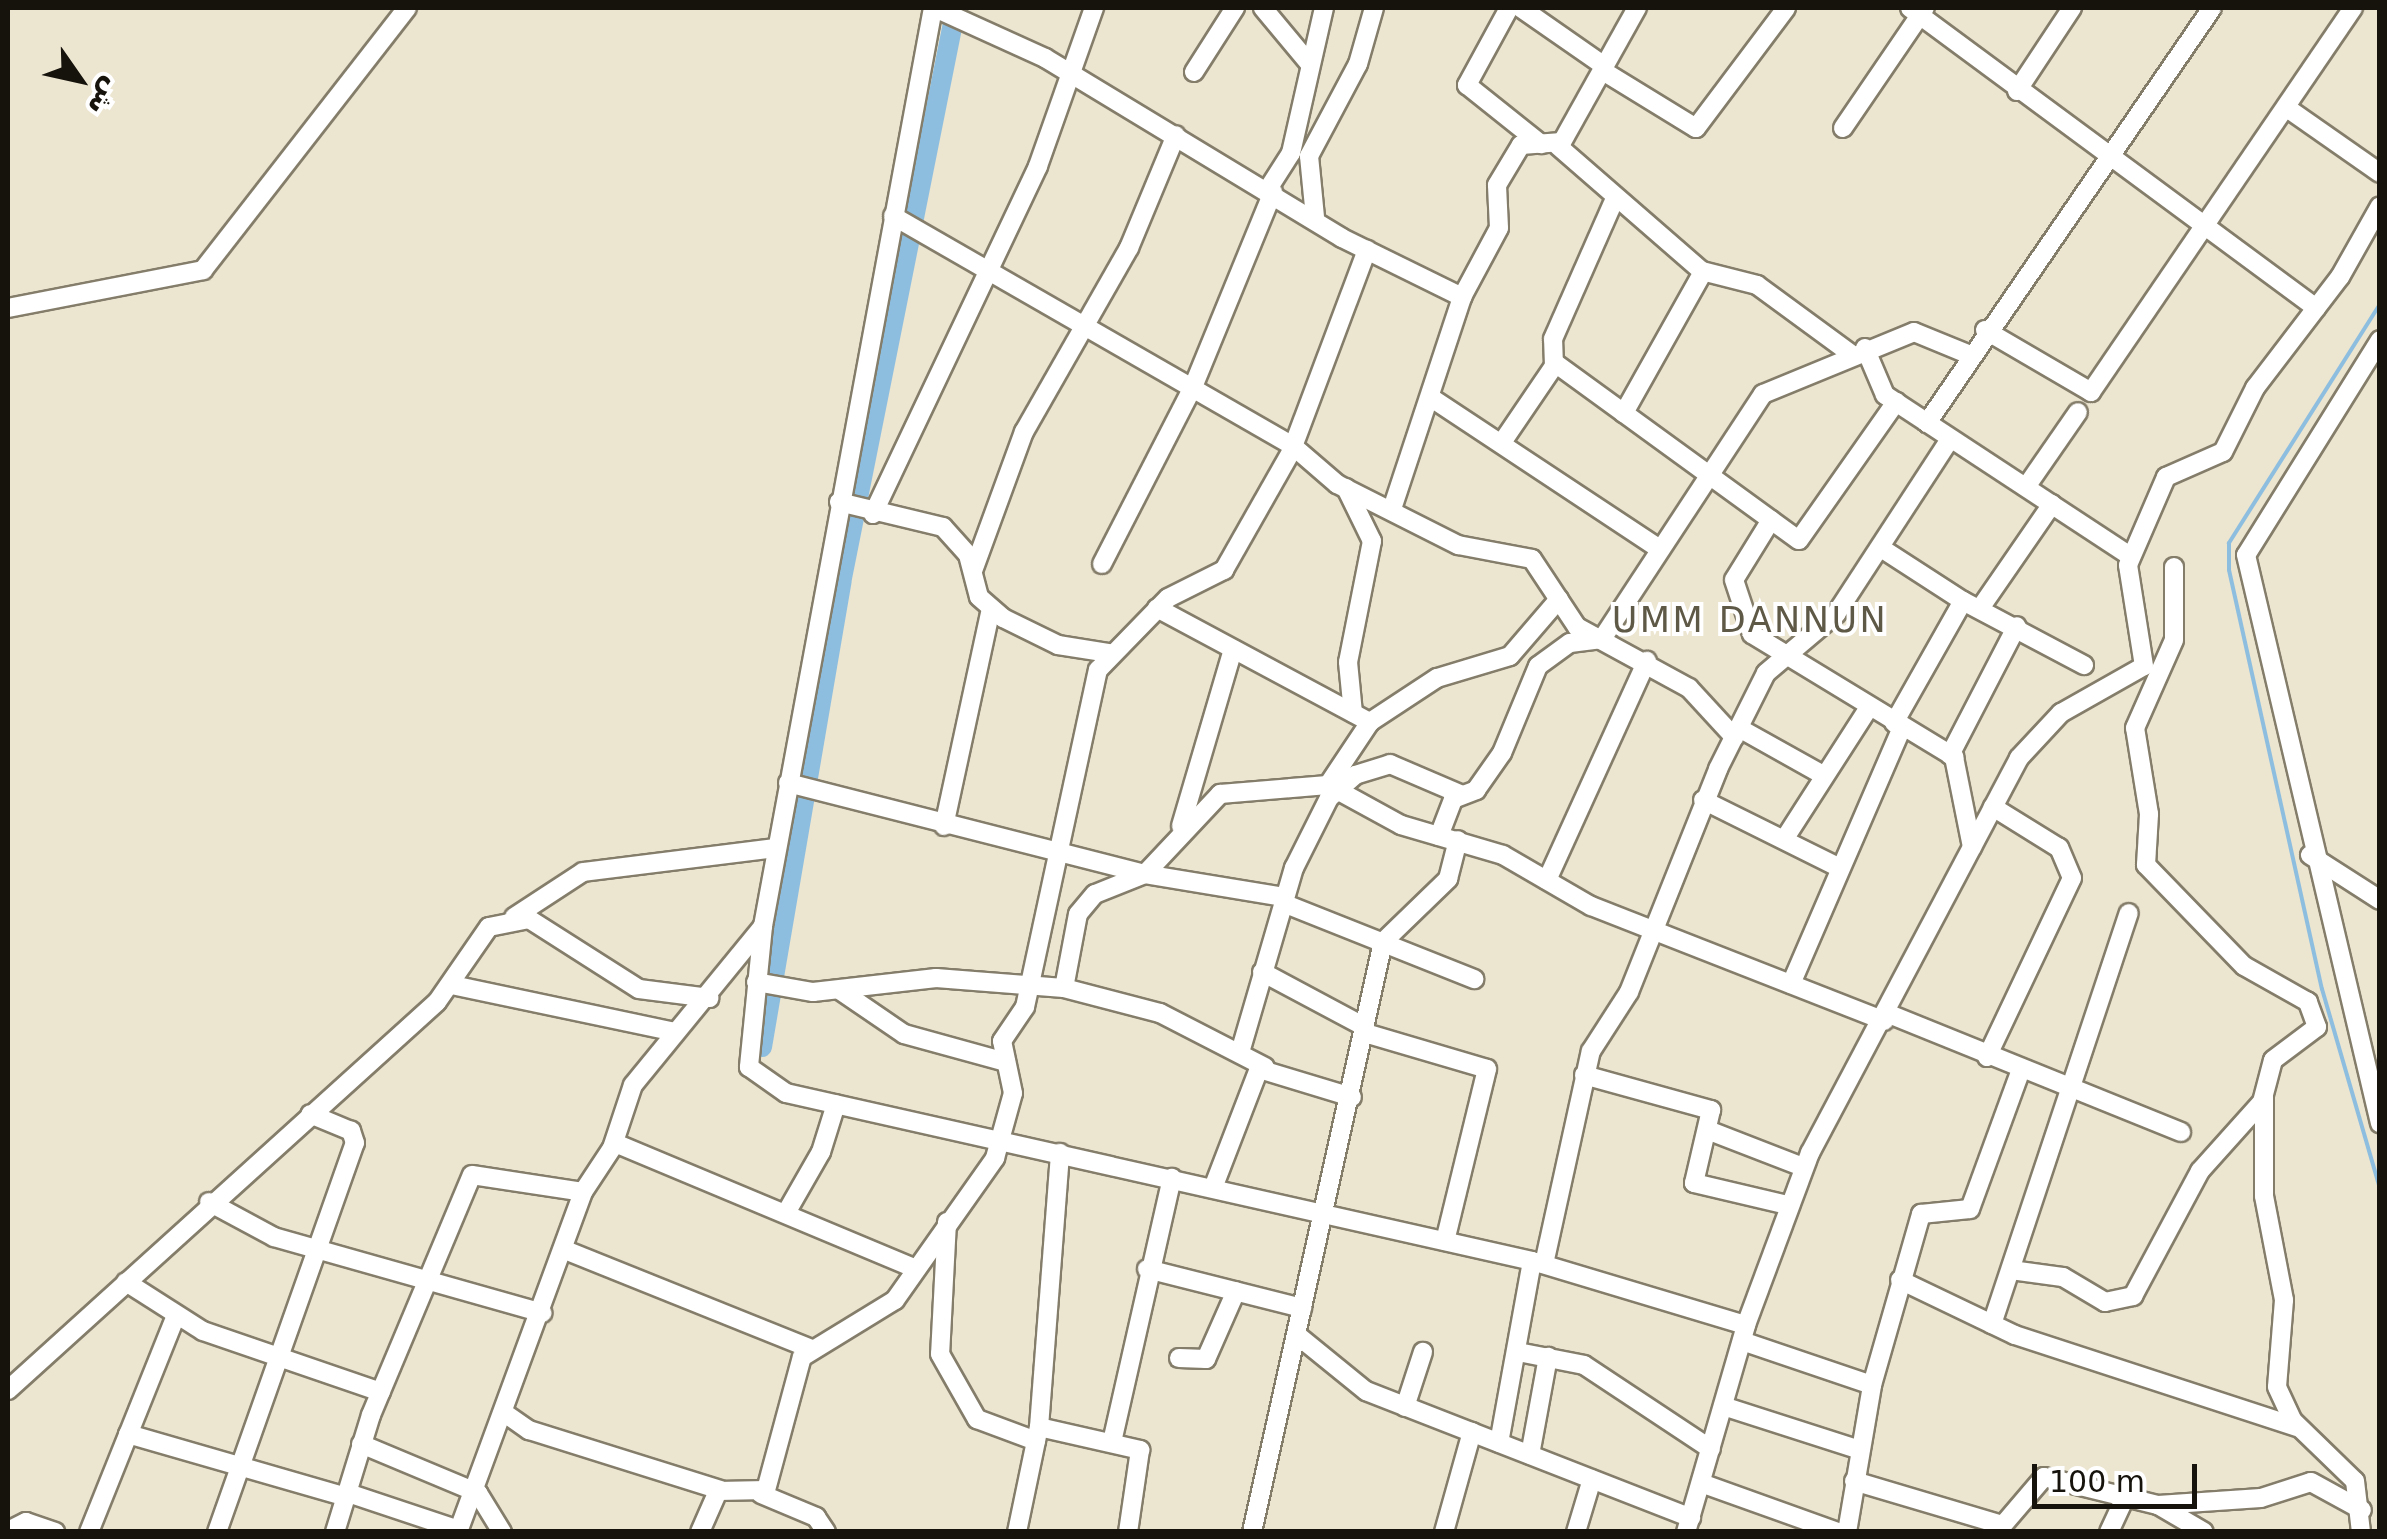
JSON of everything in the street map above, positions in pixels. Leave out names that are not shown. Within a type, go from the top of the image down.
[{"type":"street","points":[[8,308],[203,270],[407,8]]},
{"type":"street","points":[[1462,296],[1367,250],[1071,74],[934,8],[776,848],[756,982],[750,1067],[767,1086],[836,1104],[1538,1263],[1744,1333],[1872,1384]]},
{"type":"street","points":[[873,514],[990,271],[1094,8]]},
{"type":"street","points":[[1194,72],[1235,8]]},
{"type":"street","points":[[1263,8],[1308,62]]},
{"type":"street","points":[[1102,564],[1193,388],[1270,191],[1291,153],[1308,62],[1324,8]]},
{"type":"street","points":[[1315,217],[1309,156],[1362,55],[1374,8]]},
{"type":"street","points":[[1509,8],[1467,85],[1553,148],[1702,270],[1757,286],[1858,351],[1871,376],[1896,402],[2129,555]]},
{"type":"street","points":[[1521,8],[1603,68],[1696,128],[1786,8]]},
{"type":"street","points":[[1553,148],[1637,8]]},
{"type":"street","points":[[2017,91],[2072,8]]},
{"type":"street","points":[[1927,423],[1985,330],[2212,8]]},
{"type":"street","points":[[1985,330],[2091,392],[2353,8]]},
{"type":"street","points":[[1843,128],[1918,10],[2017,91],[2208,225],[2316,308]]},
{"type":"street","points":[[2286,108],[2380,173]]},
{"type":"street","points":[[972,571],[1024,432],[1129,248],[1176,135]]},
{"type":"street","points":[[1393,506],[1433,399],[1462,296],[1499,228],[1497,185],[1521,146],[1553,148]]},
{"type":"street","points":[[1504,441],[1556,364],[1553,339],[1614,201]]},
{"type":"street","points":[[2361,1532],[2362,1510],[2351,1476],[2300,1428],[2277,1386],[2284,1300],[2264,1196],[2264,1097],[2271,1064],[2313,1036],[2317,1012],[2244,966],[2148,873],[2149,814],[2134,740],[2146,655],[2129,555],[2166,477],[2223,452],[2255,388],[2316,308],[2380,206]]},
{"type":"street","points":[[893,216],[990,271],[1082,330],[1294,446],[1346,488],[1393,506],[1458,545],[1532,559],[1577,627],[1648,661],[1689,688],[1736,733],[1823,775]]},
{"type":"street","points":[[761,1494],[784,1450],[790,1373],[809,1348],[880,1314],[916,1270],[1003,1140],[1013,1093],[1003,1036],[1028,986],[1108,653],[1157,608],[1224,570],[1294,446],[1367,250]]},
{"type":"street","points":[[1624,413],[1702,270]]},
{"type":"street","points":[[1602,639],[1769,389],[1858,351],[1920,332],[1970,355]]},
{"type":"street","points":[[2380,340],[2246,555],[2310,855],[2380,1122]]},
{"type":"street","points":[[1556,364],[1771,520],[1806,538],[1896,402]]},
{"type":"street","points":[[1433,399],[1504,441],[1660,549]]},
{"type":"street","points":[[2026,487],[2078,412]]},
{"type":"street","points":[[1499,1443],[1584,1075],[1652,928],[1703,800],[1778,658],[1836,614],[1950,439]]},
{"type":"street","points":[[1241,1049],[1284,900],[1361,718],[1348,662],[1372,541],[1346,488]]},
{"type":"street","points":[[839,502],[873,514],[943,527],[972,571],[990,609],[1043,640],[1108,653]]},
{"type":"street","points":[[1791,984],[1898,726],[1972,604],[2052,504]]},
{"type":"street","points":[[1771,520],[1734,580],[1748,628],[1778,658],[1950,755],[1962,772],[1972,847]]},
{"type":"street","points":[[1881,548],[1972,604],[2084,664]]},
{"type":"street","points":[[1297,1334],[1352,1382],[1592,1480],[1689,1525],[1744,1333],[1803,1167],[1886,1018],[1993,808],[2050,722],[2144,678],[2174,640],[2174,566]]},
{"type":"street","points":[[1361,718],[1437,678],[1510,656],[1558,599]]},
{"type":"street","points":[[1157,608],[1361,718]]},
{"type":"street","points":[[944,826],[990,609]]},
{"type":"street","points":[[1950,755],[2017,626]]},
{"type":"street","points":[[1439,836],[1460,794],[1493,768],[1538,666],[1570,643],[1602,639]]},
{"type":"street","points":[[1180,832],[1233,649]]},
{"type":"street","points":[[1547,880],[1648,661]]},
{"type":"street","points":[[1786,835],[1868,708]]},
{"type":"street","points":[[1064,988],[1082,904],[1144,874],[1180,832],[1229,790],[1333,787],[1390,764],[1460,794]]},
{"type":"street","points":[[788,783],[1058,856],[1284,900],[1474,979]]},
{"type":"street","points":[[1333,787],[1652,928],[2181,1132]]},
{"type":"street","points":[[1703,800],[1786,835],[1838,867]]},
{"type":"street","points":[[1988,1058],[2072,878],[2059,848],[1993,808]]},
{"type":"street","points":[[1252,1532],[1352,1097],[1383,942],[1448,879],[1458,840]]},
{"type":"street","points":[[8,1390],[452,985],[474,940],[514,918],[574,874],[776,848]]},
{"type":"street","points":[[2310,855],[2380,900]]},
{"type":"street","points":[[1992,1324],[2130,913]]},
{"type":"street","points":[[514,918],[572,941],[651,995],[710,998]]},
{"type":"street","points":[[128,1434],[347,1495],[459,1531],[542,1314],[583,1192],[614,1143],[633,1085],[671,1031],[710,998],[763,926]]},
{"type":"street","points":[[1262,972],[1365,1030],[1488,1069],[1445,1241]]},
{"type":"street","points":[[756,982],[842,991],[936,978],[1064,988],[1134,1004],[1241,1049],[1264,1066],[1352,1097]]},
{"type":"street","points":[[452,985],[671,1031]]},
{"type":"street","points":[[842,991],[904,1034],[1006,1062]]},
{"type":"street","points":[[1213,1188],[1264,1066]]},
{"type":"street","points":[[1847,1532],[1872,1384],[1900,1280],[1924,1211],[1972,1206],[2020,1072]]},
{"type":"street","points":[[1584,1075],[1711,1110],[1710,1131],[1696,1185],[1787,1205]]},
{"type":"street","points":[[2010,1270],[2063,1276],[2105,1302],[2128,1299],[2161,1257],[2200,1171],[2264,1097]]},
{"type":"street","points":[[786,1213],[821,1152],[836,1104]]},
{"type":"street","points":[[216,1532],[356,1140],[310,1114]]},
{"type":"street","points":[[1710,1131],[1803,1167]]},
{"type":"street","points":[[614,1143],[916,1270]]},
{"type":"street","points":[[1017,1532],[1038,1434],[1060,1153]]},
{"type":"street","points":[[335,1532],[381,1392],[426,1280],[476,1172],[583,1192]]},
{"type":"street","points":[[1112,1442],[1146,1269],[1172,1178]]},
{"type":"street","points":[[210,1202],[246,1226],[542,1314]]},
{"type":"street","points":[[948,1222],[940,1354],[977,1419],[1038,1434],[1112,1442],[1143,1456],[1128,1532]]},
{"type":"street","points":[[565,1250],[809,1348]]},
{"type":"street","points":[[1146,1269],[1302,1308]]},
{"type":"street","points":[[1900,1280],[1992,1324],[2300,1428]]},
{"type":"street","points":[[126,1282],[176,1316],[277,1357],[381,1392]]},
{"type":"street","points":[[1179,1358],[1206,1359],[1236,1291]]},
{"type":"street","points":[[89,1532],[176,1316]]},
{"type":"street","points":[[1406,1406],[1422,1352]]},
{"type":"street","points":[[1518,1352],[1595,1371],[1711,1449]]},
{"type":"street","points":[[1530,1455],[1548,1357]]},
{"type":"street","points":[[1723,1406],[1860,1450]]},
{"type":"street","points":[[504,1412],[529,1430],[721,1490],[761,1494],[816,1517],[826,1532]]},
{"type":"street","points":[[1444,1532],[1472,1432]]},
{"type":"street","points":[[361,1444],[473,1491],[502,1532]]},
{"type":"street","points":[[1854,1482],[2003,1526],[2044,1476],[2158,1505],[2262,1498],[2306,1482],[2362,1510]]},
{"type":"street","points":[[1576,1532],[1592,1480]]},
{"type":"street","points":[[1701,1483],[1838,1532]]},
{"type":"street","points":[[700,1532],[721,1490]]},
{"type":"street","points":[[2109,1532],[2125,1498]]},
{"type":"street","points":[[2158,1505],[2204,1532]]},
{"type":"street","points":[[8,1531],[26,1522],[55,1532]]},
{"type":"waterway","points":[[762,1047],[841,583],[956,8]]},
{"type":"waterway","points":[[2380,304],[2229,543],[2229,570],[2322,989],[2380,1189]]},
{"type":"district","name":"UMM DANNUN","points":[[1750,620]]}]
